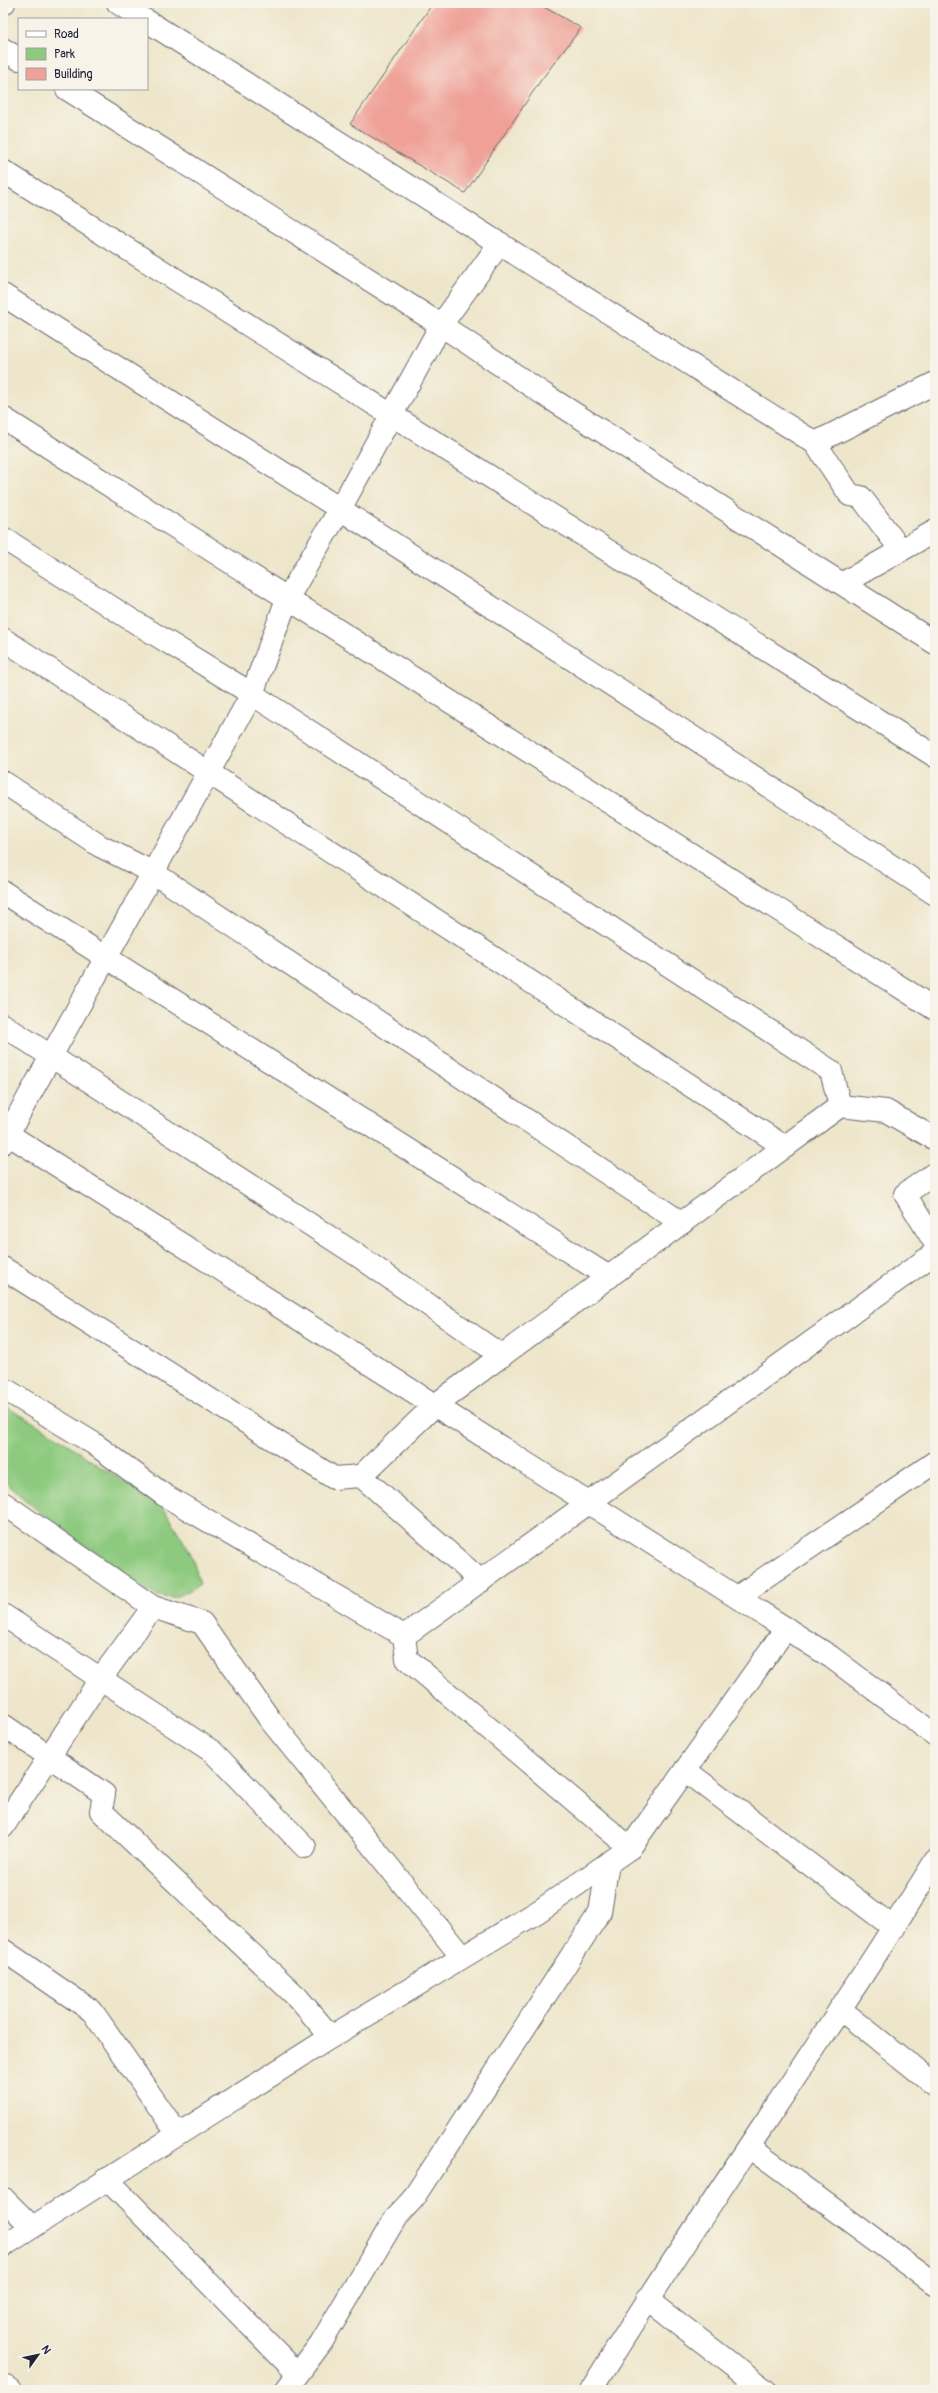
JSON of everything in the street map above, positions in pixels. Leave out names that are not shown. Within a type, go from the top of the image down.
[{"type":"street","points":[[118,3],[142,18]]},
{"type":"street","points":[[148,22],[815,443],[850,495],[861,498],[901,550]]},
{"type":"street","points":[[3,49],[18,58]]},
{"type":"street","points":[[69,90],[441,325],[545,395],[843,583],[935,643]]},
{"type":"street","points":[[3,171],[935,756]]},
{"type":"street","points":[[500,243],[441,325],[340,509],[286,599],[252,694],[152,872],[106,958],[5,1136],[435,1405],[832,1657],[935,1735]]},
{"type":"street","points":[[3,295],[340,509],[935,894]]},
{"type":"street","points":[[815,443],[934,385]]},
{"type":"street","points":[[3,418],[286,599],[935,1009]]},
{"type":"street","points":[[843,583],[935,531]]},
{"type":"street","points":[[3,538],[130,619],[252,694],[831,1071],[840,1106]]},
{"type":"street","points":[[3,639],[785,1147]]},
{"type":"street","points":[[3,782],[100,846],[152,872],[682,1223]]},
{"type":"street","points":[[3,892],[609,1277]]},
{"type":"street","points":[[3,1025],[357,1255],[502,1356]]},
{"type":"street","points":[[3,1268],[334,1478],[361,1476],[435,1405],[840,1106],[886,1111],[935,1139]]},
{"type":"street","points":[[935,1173],[905,1194],[935,1243]]},
{"type":"street","points":[[404,1636],[935,1253]]},
{"type":"street","points":[[3,1388],[93,1443],[164,1495],[404,1636]]},
{"type":"street","points":[[737,1597],[935,1462]]},
{"type":"street","points":[[361,1476],[481,1581]]},
{"type":"street","points":[[3,1503],[153,1608],[202,1623],[271,1721],[462,1957]]},
{"type":"street","points":[[3,1826],[101,1678],[153,1608]]},
{"type":"street","points":[[3,1615],[213,1752],[306,1847]]},
{"type":"street","points":[[3,2246],[177,2133],[331,2037],[539,1912],[630,1848],[786,1628]]},
{"type":"street","points":[[404,1636],[407,1659],[630,1848]]},
{"type":"street","points":[[3,1724],[104,1794],[101,1811],[298,1998],[331,2037]]},
{"type":"street","points":[[685,1770],[894,1928]]},
{"type":"street","points":[[591,2390],[647,2299],[894,1928],[935,1861]]},
{"type":"street","points":[[107,2179],[292,2381],[320,2342],[396,2217],[412,2200],[600,1912],[608,1863]]},
{"type":"street","points":[[3,1950],[92,2011],[177,2133]]},
{"type":"street","points":[[840,2009],[935,2085]]},
{"type":"street","points":[[749,2146],[935,2284]]},
{"type":"street","points":[[3,2198],[32,2227]]},
{"type":"street","points":[[647,2299],[765,2390]]},
{"type":"street","points":[[3,2385],[10,2390]]},
{"type":"green space","points":[[3,1405],[52,1433],[102,1468],[162,1505],[191,1554],[200,1584],[178,1596],[168,1598],[153,1594],[142,1588],[77,1541],[17,1493],[3,1480]]},
{"type":"building","points":[[433,3],[537,3],[581,28],[541,80],[465,193],[350,124]]}]
